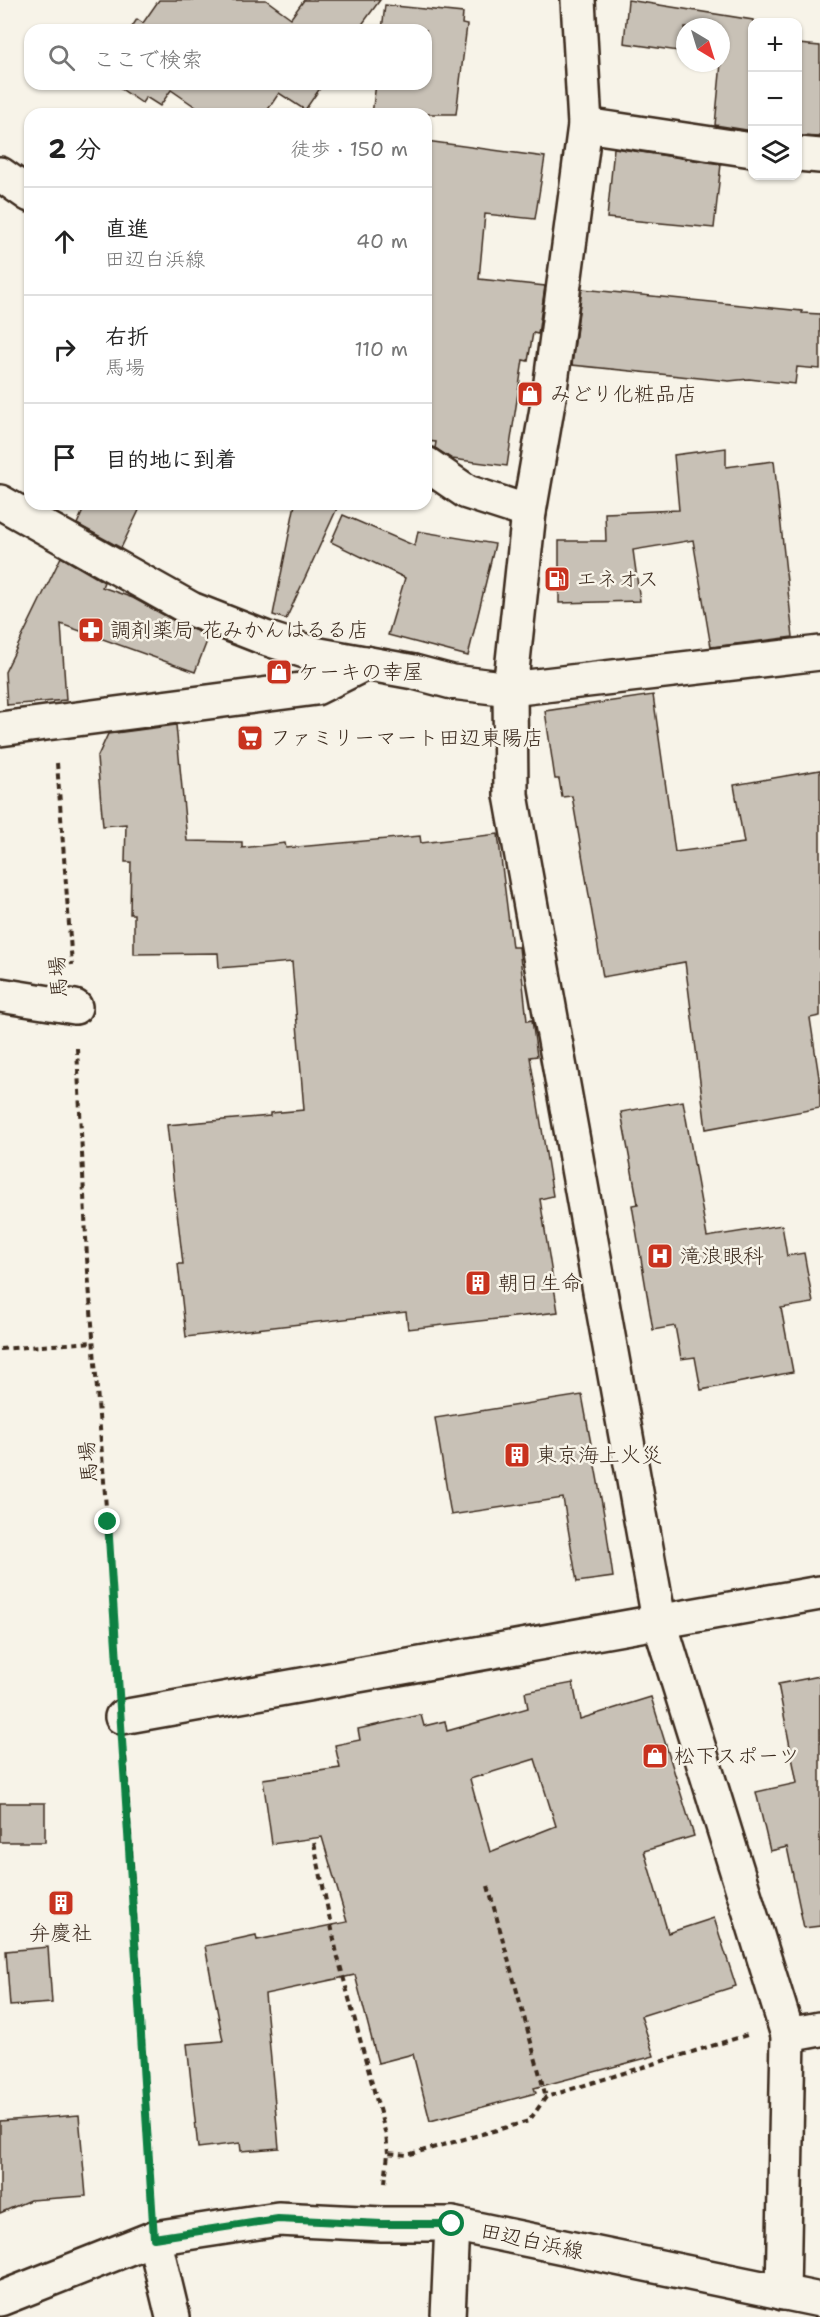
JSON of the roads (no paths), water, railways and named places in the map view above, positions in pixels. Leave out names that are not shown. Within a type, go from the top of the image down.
[{"type":"street","points":[[578,0],[585,125],[549,397],[530,512],[510,688],[510,795],[659,1620],[786,2027],[783,2293]]},
{"type":"street","points":[[585,125],[748,149]]},
{"type":"street","points":[[802,154],[820,156]]},
{"type":"street","points":[[0,174],[24,191]]},
{"type":"street","points":[[432,468],[467,492],[530,512]]},
{"type":"street","points":[[0,502],[191,609],[265,638],[314,654],[452,682],[510,688],[820,653]]},
{"type":"street","points":[[0,729],[316,688],[366,663]]},
{"type":"street","points":[[0,995],[75,1007]]},
{"type":"street","points":[[122,1717],[820,1593]]},
{"type":"street","points":[[786,2027],[820,2029]]},
{"type":"street","name":"田辺白浜線","points":[[0,2299],[154,2238],[278,2219],[382,2224],[452,2224],[820,2300]]},
{"type":"street","points":[[448,2317],[452,2224]]},
{"type":"street","points":[[154,2238],[173,2317]]},
{"type":"place","name":"みどり化粧品店","points":[[530,394]]},
{"type":"place","name":"エネオス","points":[[557,579]]},
{"type":"place","name":"調剤薬局 花みかんはるる店","points":[[91,630]]},
{"type":"place","name":"ケーキの幸屋","points":[[279,672]]},
{"type":"place","name":"ファミリーマート田辺東陽店","points":[[250,738]]},
{"type":"place","name":"滝浪眼科","points":[[660,1256]]},
{"type":"place","name":"朝日生命","points":[[478,1283]]},
{"type":"place","name":"東京海上火災","points":[[517,1455]]},
{"type":"place","name":"松下スポーツ","points":[[655,1756]]},
{"type":"place","name":"弁慶社","points":[[61,1903]]}]
